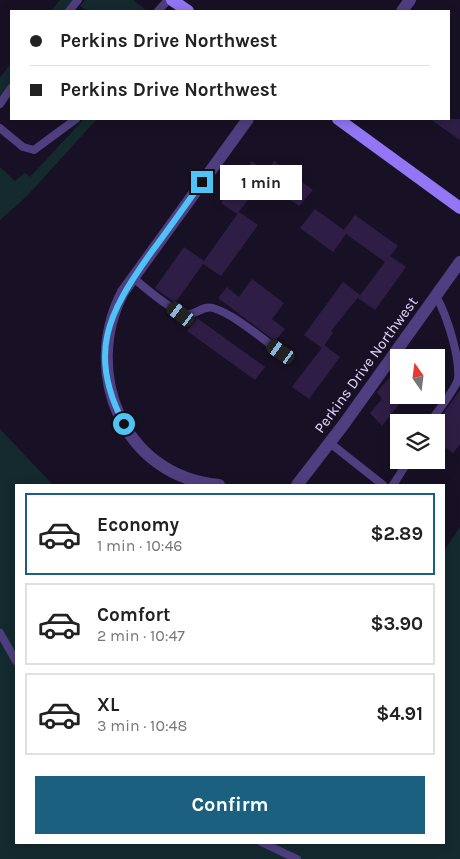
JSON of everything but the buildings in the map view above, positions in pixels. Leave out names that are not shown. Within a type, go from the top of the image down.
[{"type":"main road","points":[[172,0],[187,10]]},
{"type":"main road","points":[[339,120],[460,208]]},
{"type":"street","points":[[215,484],[184,476],[160,463],[139,444],[118,412],[107,380],[106,345],[116,306],[133,278],[247,120]]},
{"type":"street","name":"Perkins Drive Northwest","points":[[298,484],[330,443],[460,262]]},
{"type":"lane","points":[[159,10],[168,0]]},
{"type":"lane","points":[[0,104],[10,89]]},
{"type":"lane","points":[[0,128],[23,147],[34,150],[75,120]]},
{"type":"lane","points":[[133,278],[181,314],[195,314],[204,308],[212,308],[234,319],[281,352]]},
{"type":"lane","points":[[435,414],[458,380],[452,333],[448,319],[436,296]]},
{"type":"lane","points":[[330,443],[382,484]]},
{"type":"lane","points":[[395,484],[404,469]]},
{"type":"lane","points":[[0,633],[15,659]]},
{"type":"lane","points":[[265,844],[296,859]]},
{"type":"green space","points":[[60,0],[74,0],[66,10],[52,10]]},
{"type":"green space","points":[[85,0],[133,0],[146,10],[86,10],[80,6]]},
{"type":"green space","points":[[10,64],[10,84],[0,98],[0,78]]},
{"type":"green space","points":[[83,120],[96,120],[27,196],[0,220],[0,167],[15,181],[25,173],[30,177]]},
{"type":"green space","points":[[0,429],[52,484],[15,484],[15,844],[445,844],[445,550],[460,527],[460,859],[0,859]]},
{"type":"route","points":[[124,424],[111,396],[107,380],[106,345],[110,324],[123,292],[202,182]]}]
